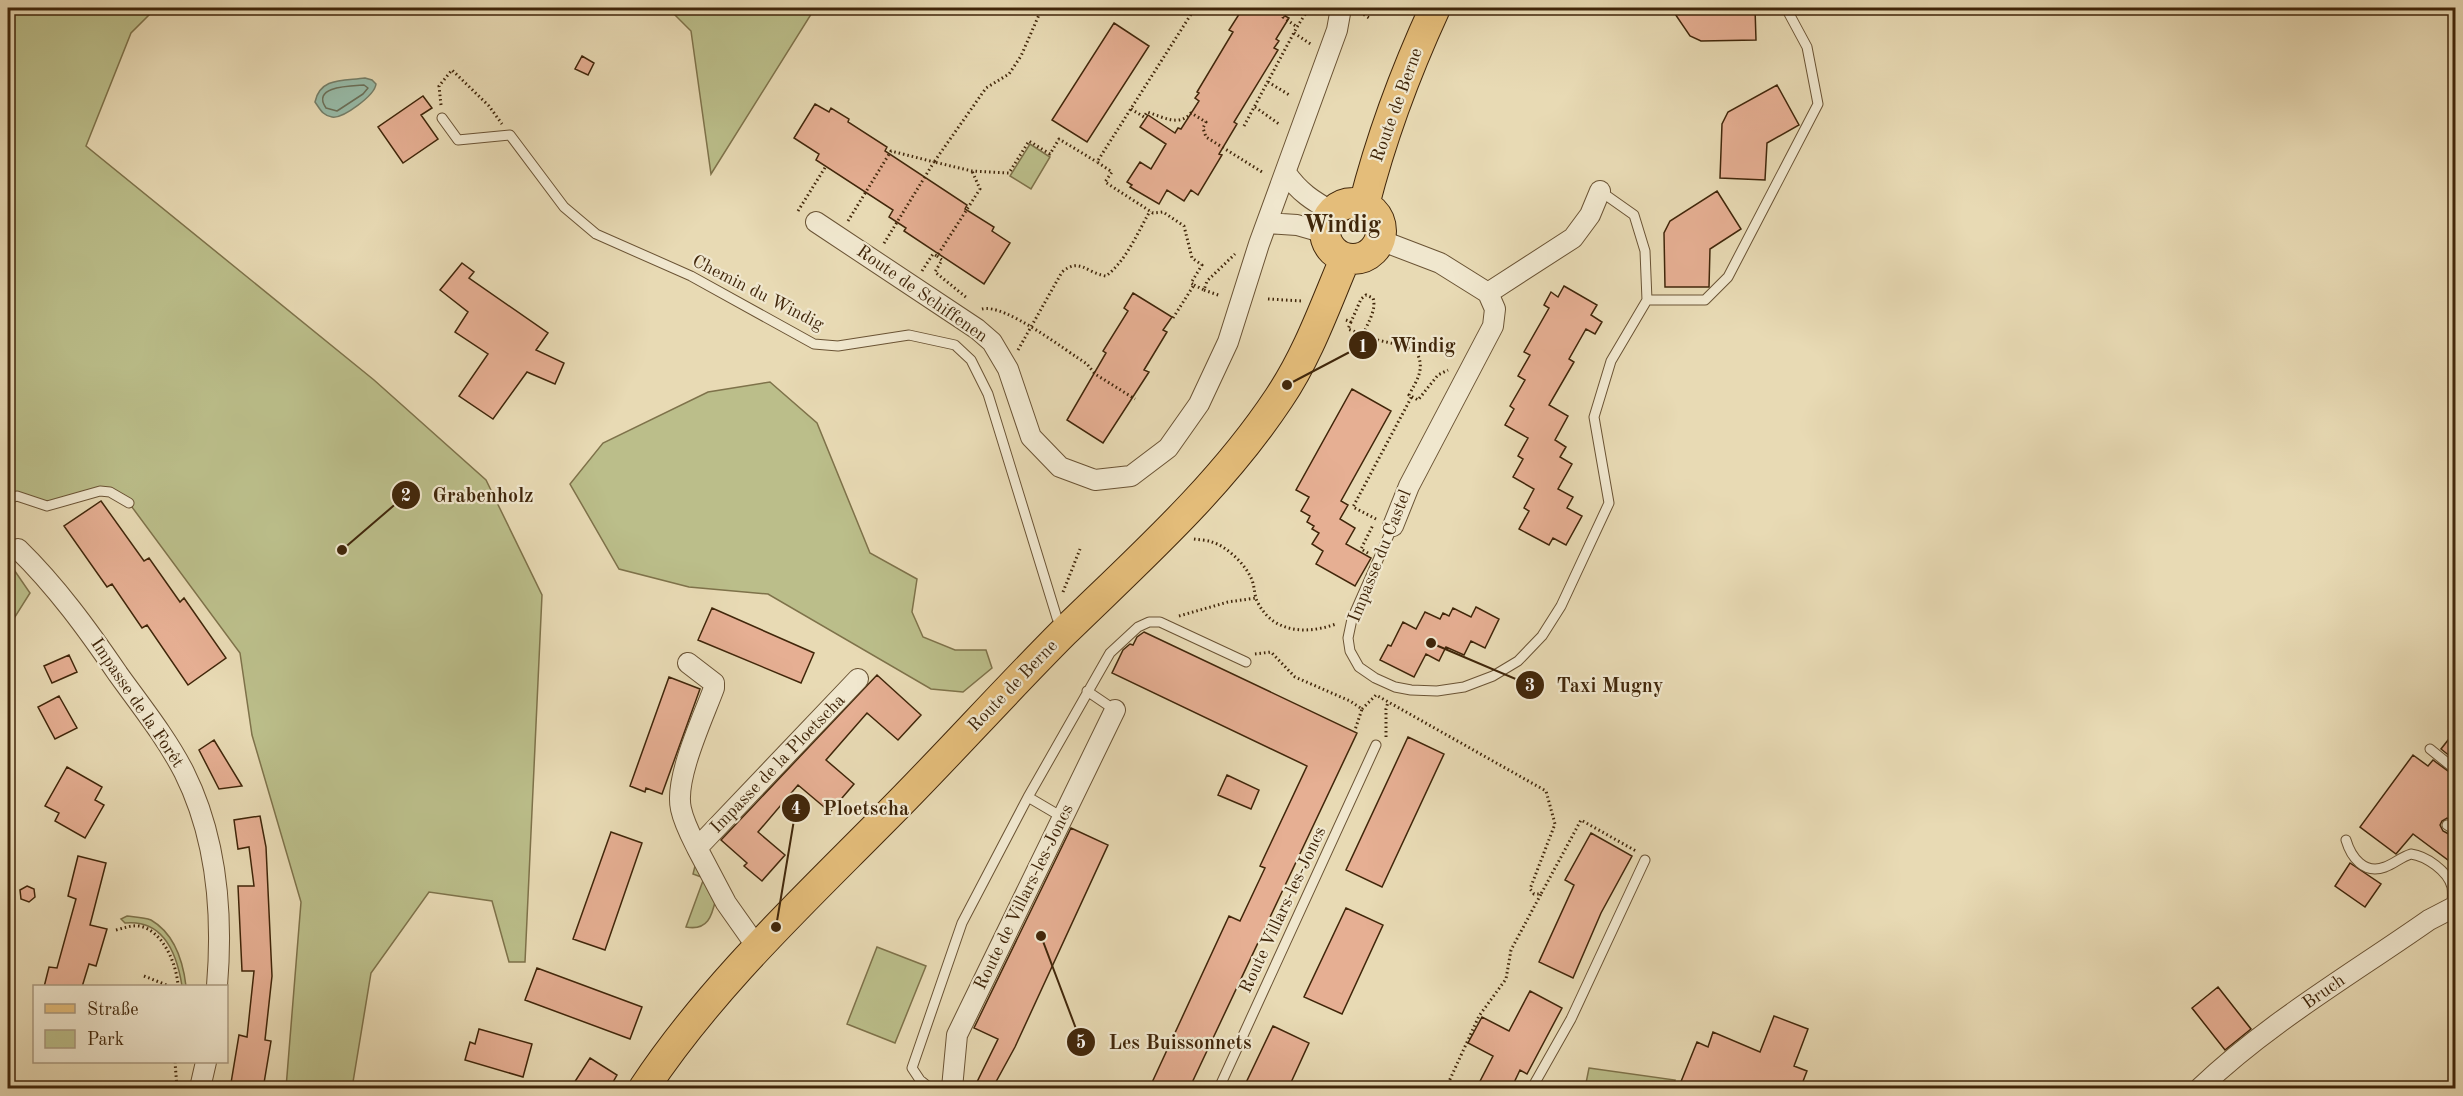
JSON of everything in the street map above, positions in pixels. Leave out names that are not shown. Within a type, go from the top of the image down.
[{"type":"main road","name":"Route de Berne","points":[[1364,205],[1372,173],[1435,8]]},
{"type":"main road","points":[[1347,204],[1364,205],[1371,209],[1380,223],[1380,240],[1370,254],[1354,260],[1345,259],[1331,249],[1329,223],[1347,204]]},
{"type":"main road","name":"Route de Berne","points":[[644,1089],[689,1027],[757,947],[886,817],[1060,622],[1165,535],[1244,447],[1287,384],[1311,340],[1345,259]]},
{"type":"street","name":"Route de Schiffenen","points":[[816,222],[977,329],[992,342],[1008,369],[1031,437],[1060,466],[1095,480],[1131,476],[1168,448],[1198,404],[1228,342],[1267,223],[1337,30],[1350,10]]},
{"type":"street","points":[[1286,173],[1296,188],[1307,197],[1329,223]]},
{"type":"street","points":[[1380,240],[1440,263],[1488,293],[1573,238],[1590,215],[1600,191]]},
{"type":"street","points":[[1267,223],[1297,225],[1329,223]]},
{"type":"street","name":"Impasse du Castel","points":[[1393,526],[1409,486],[1493,326],[1495,309],[1488,293]]},
{"type":"street","name":"Impasse de la Forêt","points":[[13,544],[42,574],[97,643],[171,748],[193,791],[204,819],[215,871],[217,985]]},
{"type":"street","name":"Impasse de la Ploetscha","points":[[688,663],[714,683],[714,688],[680,789],[680,808],[697,848],[726,903],[757,947]]},
{"type":"street","name":"Impasse de la Ploetscha","points":[[697,848],[858,679]]},
{"type":"street","name":"Route de Villars-les-Joncs","points":[[952,1089],[957,1035],[1115,710]]},
{"type":"street","name":"Bruch","points":[[2200,1089],[2260,1037],[2429,920],[2454,907]]},
{"type":"street","points":[[200,1089],[206,1063]]},
{"type":"lane","points":[[1600,191],[1634,216],[1644,251],[1647,300],[1706,300],[1728,277],[1818,104],[1807,47],[1786,8]]},
{"type":"lane","points":[[442,118],[458,140],[510,135]]},
{"type":"lane","name":"Chemin du Windig","points":[[510,135],[564,207],[596,234],[691,276],[814,344],[838,346],[909,335],[955,345],[971,360],[988,394],[1060,622]]},
{"type":"lane","name":"Impasse du Castel","points":[[1393,526],[1352,619],[1348,638],[1350,651],[1359,667],[1375,678],[1395,687],[1437,691],[1464,687],[1492,676],[1518,660],[1542,636],[1561,606],[1609,503],[1594,417],[1611,361],[1647,300]]},
{"type":"lane","points":[[8,499],[17,496],[47,506],[100,491],[110,492],[129,503]]},
{"type":"lane","points":[[930,1089],[912,1068],[962,924],[1028,797],[1110,653],[1138,627],[1149,622],[1160,622],[1246,662]]},
{"type":"lane","points":[[1087,691],[1115,710]]},
{"type":"lane","name":"Route Villars-les-Joncs","points":[[1219,1089],[1376,745]]},
{"type":"lane","points":[[2430,749],[2456,770]]},
{"type":"lane","points":[[1028,797],[1062,817]]},
{"type":"lane","points":[[2346,840],[2349,852],[2368,868],[2382,868],[2411,854],[2424,858],[2451,879],[2454,907]]},
{"type":"lane","points":[[1532,1089],[1571,1019],[1646,860]]},
{"type":"path","points":[[874,260],[934,162],[986,88],[1009,74],[1021,56],[1042,8]]},
{"type":"path","points":[[1097,162],[1195,8]]},
{"type":"path","points":[[1282,8],[1283,16],[1297,27]]},
{"type":"path","points":[[1244,126],[1297,27],[1310,8]]},
{"type":"path","points":[[1350,10],[1369,18]]},
{"type":"path","points":[[1294,33],[1312,45]]},
{"type":"path","points":[[442,118],[439,86],[452,70],[489,106],[510,135]]},
{"type":"path","points":[[1268,82],[1291,96]]},
{"type":"path","points":[[1255,107],[1279,124]]},
{"type":"path","points":[[1131,108],[1144,117],[1147,112],[1178,122],[1186,119],[1191,112],[1206,122],[1203,128],[1206,137],[1262,172]]},
{"type":"path","points":[[838,236],[891,151],[972,171],[1009,173],[1029,141],[1050,154],[1059,139],[1112,172],[1105,182],[1150,211],[1163,212],[1184,226],[1192,258],[1202,265],[1191,283],[1221,296]]},
{"type":"path","points":[[798,211],[826,166]]},
{"type":"path","points":[[937,256],[980,189],[972,171]]},
{"type":"path","points":[[1008,369],[1062,272],[1070,265],[1076,264],[1098,275],[1106,276],[1113,271],[1150,211]]},
{"type":"path","points":[[1204,290],[1207,281],[1239,251]]},
{"type":"path","points":[[913,286],[933,254],[942,260],[935,272],[971,302]]},
{"type":"path","points":[[1173,318],[1194,285]]},
{"type":"path","points":[[1363,335],[1375,302],[1373,298],[1366,295],[1361,299],[1348,329],[1373,340],[1397,343],[1417,352],[1421,367],[1409,395],[1418,400],[1438,375],[1454,367]]},
{"type":"path","points":[[1268,299],[1302,302]]},
{"type":"path","points":[[977,329],[986,314],[981,309],[988,307],[1000,310],[1019,319],[1087,364],[1095,374],[1135,399]]},
{"type":"path","points":[[1346,320],[1352,322]]},
{"type":"path","points":[[1379,558],[1361,549],[1376,519],[1353,507],[1412,396]]},
{"type":"path","points":[[1186,538],[1213,542],[1232,554],[1252,580],[1256,598],[1266,614],[1291,630],[1304,632],[1321,630],[1352,619]]},
{"type":"path","points":[[1060,622],[1080,549]]},
{"type":"path","points":[[1160,622],[1228,603],[1256,598]]},
{"type":"path","points":[[1246,662],[1253,654],[1271,652],[1295,678],[1350,700],[1362,709]]},
{"type":"path","points":[[1386,740],[1386,709],[1395,687]]},
{"type":"path","points":[[1355,730],[1362,709],[1376,695],[1546,791],[1555,824],[1530,889],[1534,894],[1541,894]]},
{"type":"path","points":[[1446,1089],[1479,1016],[1506,979],[1510,950],[1581,820],[1644,855],[1646,860]]},
{"type":"path","points":[[116,930],[138,926],[154,932],[164,944],[172,961],[178,985]]},
{"type":"path","points":[[144,976],[164,985]]},
{"type":"path","points":[[175,1063],[177,1089]]},
{"type":"green space","points":[[8,8],[156,8],[131,33],[86,146],[374,380],[486,480],[542,595],[525,962],[509,962],[492,901],[429,892],[371,973],[352,1088],[286,1088],[301,902],[252,735],[240,653],[129,503],[110,492],[57,505],[8,493]]},
{"type":"green space","points":[[668,8],[815,8],[711,174],[691,31]]},
{"type":"green space","points":[[1030,144],[1050,157],[1031,189],[1010,176]]},
{"type":"green space","points":[[770,382],[817,423],[870,553],[917,579],[912,612],[923,637],[955,650],[986,650],[992,668],[963,692],[931,689],[768,594],[689,587],[619,569],[570,484],[603,443],[708,392]]},
{"type":"green space","points":[[8,561],[30,593],[8,628]]},
{"type":"green space","points":[[696,862],[716,898],[708,921],[693,928],[686,927],[704,878],[693,874]]},
{"type":"green space","points":[[127,916],[151,920],[166,933],[172,940],[180,958],[186,985],[182,985],[172,951],[159,933],[150,927],[138,923],[125,923],[121,919]]},
{"type":"green space","points":[[877,947],[926,966],[895,1043],[847,1024]]},
{"type":"green space","points":[[1589,1068],[1675,1080],[1672,1088],[1585,1088]]},
{"type":"water","points":[[365,78],[376,84],[374,89],[365,100],[337,117],[326,115],[315,102],[322,88],[327,84]]},
{"type":"building","points":[[1243,8],[1290,8],[1285,16],[1289,18],[1276,39],[1279,41],[1274,48],[1278,50],[1234,122],[1237,124],[1219,154],[1222,155],[1198,195],[1191,190],[1184,201],[1167,190],[1159,204],[1130,187],[1132,185],[1127,182],[1140,162],[1151,169],[1166,144],[1140,127],[1148,115],[1175,133],[1178,128],[1181,129],[1199,101],[1195,98],[1199,93],[1197,92],[1233,32],[1229,30]]},
{"type":"building","points":[[1671,8],[1755,8],[1756,40],[1701,41],[1690,36]]},
{"type":"building","points":[[1114,23],[1149,46],[1087,142],[1052,120]]},
{"type":"building","points":[[582,56],[594,63],[588,75],[575,69]]},
{"type":"building","points":[[1777,85],[1799,125],[1767,143],[1765,180],[1720,178],[1722,124],[1728,112]]},
{"type":"building","points":[[423,96],[432,108],[421,115],[438,139],[403,163],[378,127]]},
{"type":"building","points":[[815,104],[829,112],[831,108],[849,119],[848,122],[887,147],[885,151],[967,205],[965,209],[994,227],[992,231],[1010,243],[984,284],[904,231],[906,228],[889,217],[893,210],[816,160],[819,154],[794,138]]},
{"type":"building","points":[[1717,191],[1741,229],[1710,249],[1709,287],[1665,287],[1664,233],[1670,221]]},
{"type":"building","points":[[462,263],[474,272],[469,278],[548,333],[536,350],[564,363],[555,384],[527,372],[493,419],[459,396],[488,354],[455,332],[468,312],[440,290]]},
{"type":"building","points":[[1564,286],[1597,305],[1591,315],[1602,322],[1595,334],[1586,329],[1569,359],[1574,362],[1549,405],[1568,416],[1555,440],[1566,447],[1560,457],[1572,464],[1558,489],[1573,497],[1567,508],[1582,516],[1566,545],[1553,538],[1549,545],[1519,529],[1529,511],[1524,508],[1534,489],[1513,477],[1523,459],[1518,456],[1528,438],[1505,425],[1514,409],[1510,406],[1525,380],[1518,376],[1530,355],[1524,352],[1549,308],[1544,305],[1551,292],[1558,297]]},
{"type":"building","points":[[1133,293],[1172,317],[1163,330],[1167,332],[1144,370],[1149,372],[1103,443],[1067,420],[1106,353],[1103,351],[1128,311],[1124,308]]},
{"type":"building","points":[[1352,389],[1391,411],[1341,501],[1348,505],[1340,519],[1355,528],[1346,544],[1371,558],[1355,586],[1316,564],[1323,551],[1312,544],[1319,533],[1307,522],[1310,516],[1301,511],[1309,497],[1296,490]]},
{"type":"building","points":[[101,501],[144,561],[149,558],[180,602],[184,598],[226,658],[188,685],[147,625],[142,628],[112,584],[107,587],[64,526]]},
{"type":"building","points":[[1476,607],[1499,619],[1485,648],[1471,641],[1464,655],[1446,647],[1439,661],[1426,654],[1414,677],[1380,660],[1388,645],[1391,646],[1403,622],[1416,629],[1425,612],[1440,619],[1443,613],[1449,616],[1453,608],[1471,617]]},
{"type":"building","points":[[712,608],[814,653],[801,683],[698,640]]},
{"type":"building","points":[[1144,632],[1357,733],[1189,1089],[1149,1089],[1229,916],[1240,921],[1265,868],[1260,866],[1307,766],[1112,673],[1123,650],[1130,644],[1133,645],[1137,637]]},
{"type":"building","points":[[69,655],[77,672],[52,683],[44,666]]},
{"type":"building","points":[[877,675],[921,715],[898,740],[867,713],[826,760],[854,784],[830,812],[798,785],[758,832],[785,855],[762,881],[744,866],[747,863],[721,840]]},
{"type":"building","points":[[669,677],[700,689],[662,794],[646,788],[645,792],[630,786]]},
{"type":"building","points":[[59,696],[77,728],[55,739],[38,707]]},
{"type":"building","points":[[2456,730],[2456,761],[2441,749]]},
{"type":"building","points":[[1408,737],[1444,754],[1382,887],[1346,870]]},
{"type":"building","points":[[214,740],[242,786],[219,789],[199,750]]},
{"type":"building","points":[[2413,755],[2428,766],[2433,760],[2456,777],[2456,823],[2447,818],[2440,825],[2443,831],[2456,838],[2456,866],[2413,834],[2396,854],[2360,827]]},
{"type":"building","points":[[67,767],[102,787],[95,800],[104,805],[85,838],[55,821],[59,813],[45,806]]},
{"type":"building","points":[[1227,775],[1259,790],[1251,809],[1218,795]]},
{"type":"building","points":[[260,816],[266,847],[272,976],[265,1040],[271,1041],[263,1089],[230,1089],[239,1035],[247,1037],[254,971],[242,971],[238,886],[254,886],[249,847],[238,849],[234,820]]},
{"type":"building","points":[[1071,828],[1108,845],[1015,1047],[992,1089],[977,1082],[998,1039],[974,1028]]},
{"type":"building","points":[[611,832],[642,843],[605,950],[573,939]]},
{"type":"building","points":[[1591,833],[1632,856],[1601,913],[1573,978],[1539,962],[1574,885],[1565,880]]},
{"type":"building","points":[[78,856],[106,863],[90,925],[107,929],[96,966],[89,964],[83,985],[44,985],[49,967],[57,968],[76,899],[68,896]]},
{"type":"building","points":[[2350,863],[2381,884],[2365,907],[2335,886]]},
{"type":"building","points":[[27,886],[34,889],[35,897],[29,902],[21,899],[20,890]]},
{"type":"building","points":[[1346,908],[1383,925],[1342,1014],[1304,997]]},
{"type":"building","points":[[537,968],[642,1007],[630,1039],[525,1000]]},
{"type":"building","points":[[2218,987],[2251,1029],[2225,1050],[2192,1008]]},
{"type":"building","points":[[1530,991],[1562,1008],[1527,1074],[1520,1070],[1511,1089],[1476,1089],[1493,1056],[1468,1043],[1482,1017],[1509,1031]]},
{"type":"building","points":[[1774,1016],[1808,1029],[1794,1066],[1807,1071],[1800,1089],[1773,1089],[1760,1083],[1758,1089],[1678,1089],[1697,1042],[1708,1047],[1713,1032],[1760,1052]]},
{"type":"building","points":[[1273,1026],[1309,1043],[1288,1089],[1243,1089]]},
{"type":"building","points":[[479,1029],[532,1044],[523,1077],[465,1060],[470,1042],[475,1044]]},
{"type":"building","points":[[590,1058],[617,1075],[609,1089],[583,1089],[574,1083]]},
{"type":"place","name":"Windig","points":[[1287,385]]},
{"type":"place","name":"Grabenholz","points":[[342,550]]},
{"type":"place","name":"Taxi Mugny","points":[[1431,643]]},
{"type":"place","name":"Ploetscha","points":[[776,927]]},
{"type":"place","name":"Les Buissonnets","points":[[1041,936]]},
{"type":"district","name":"Windig","points":[[1342,226]]}]
